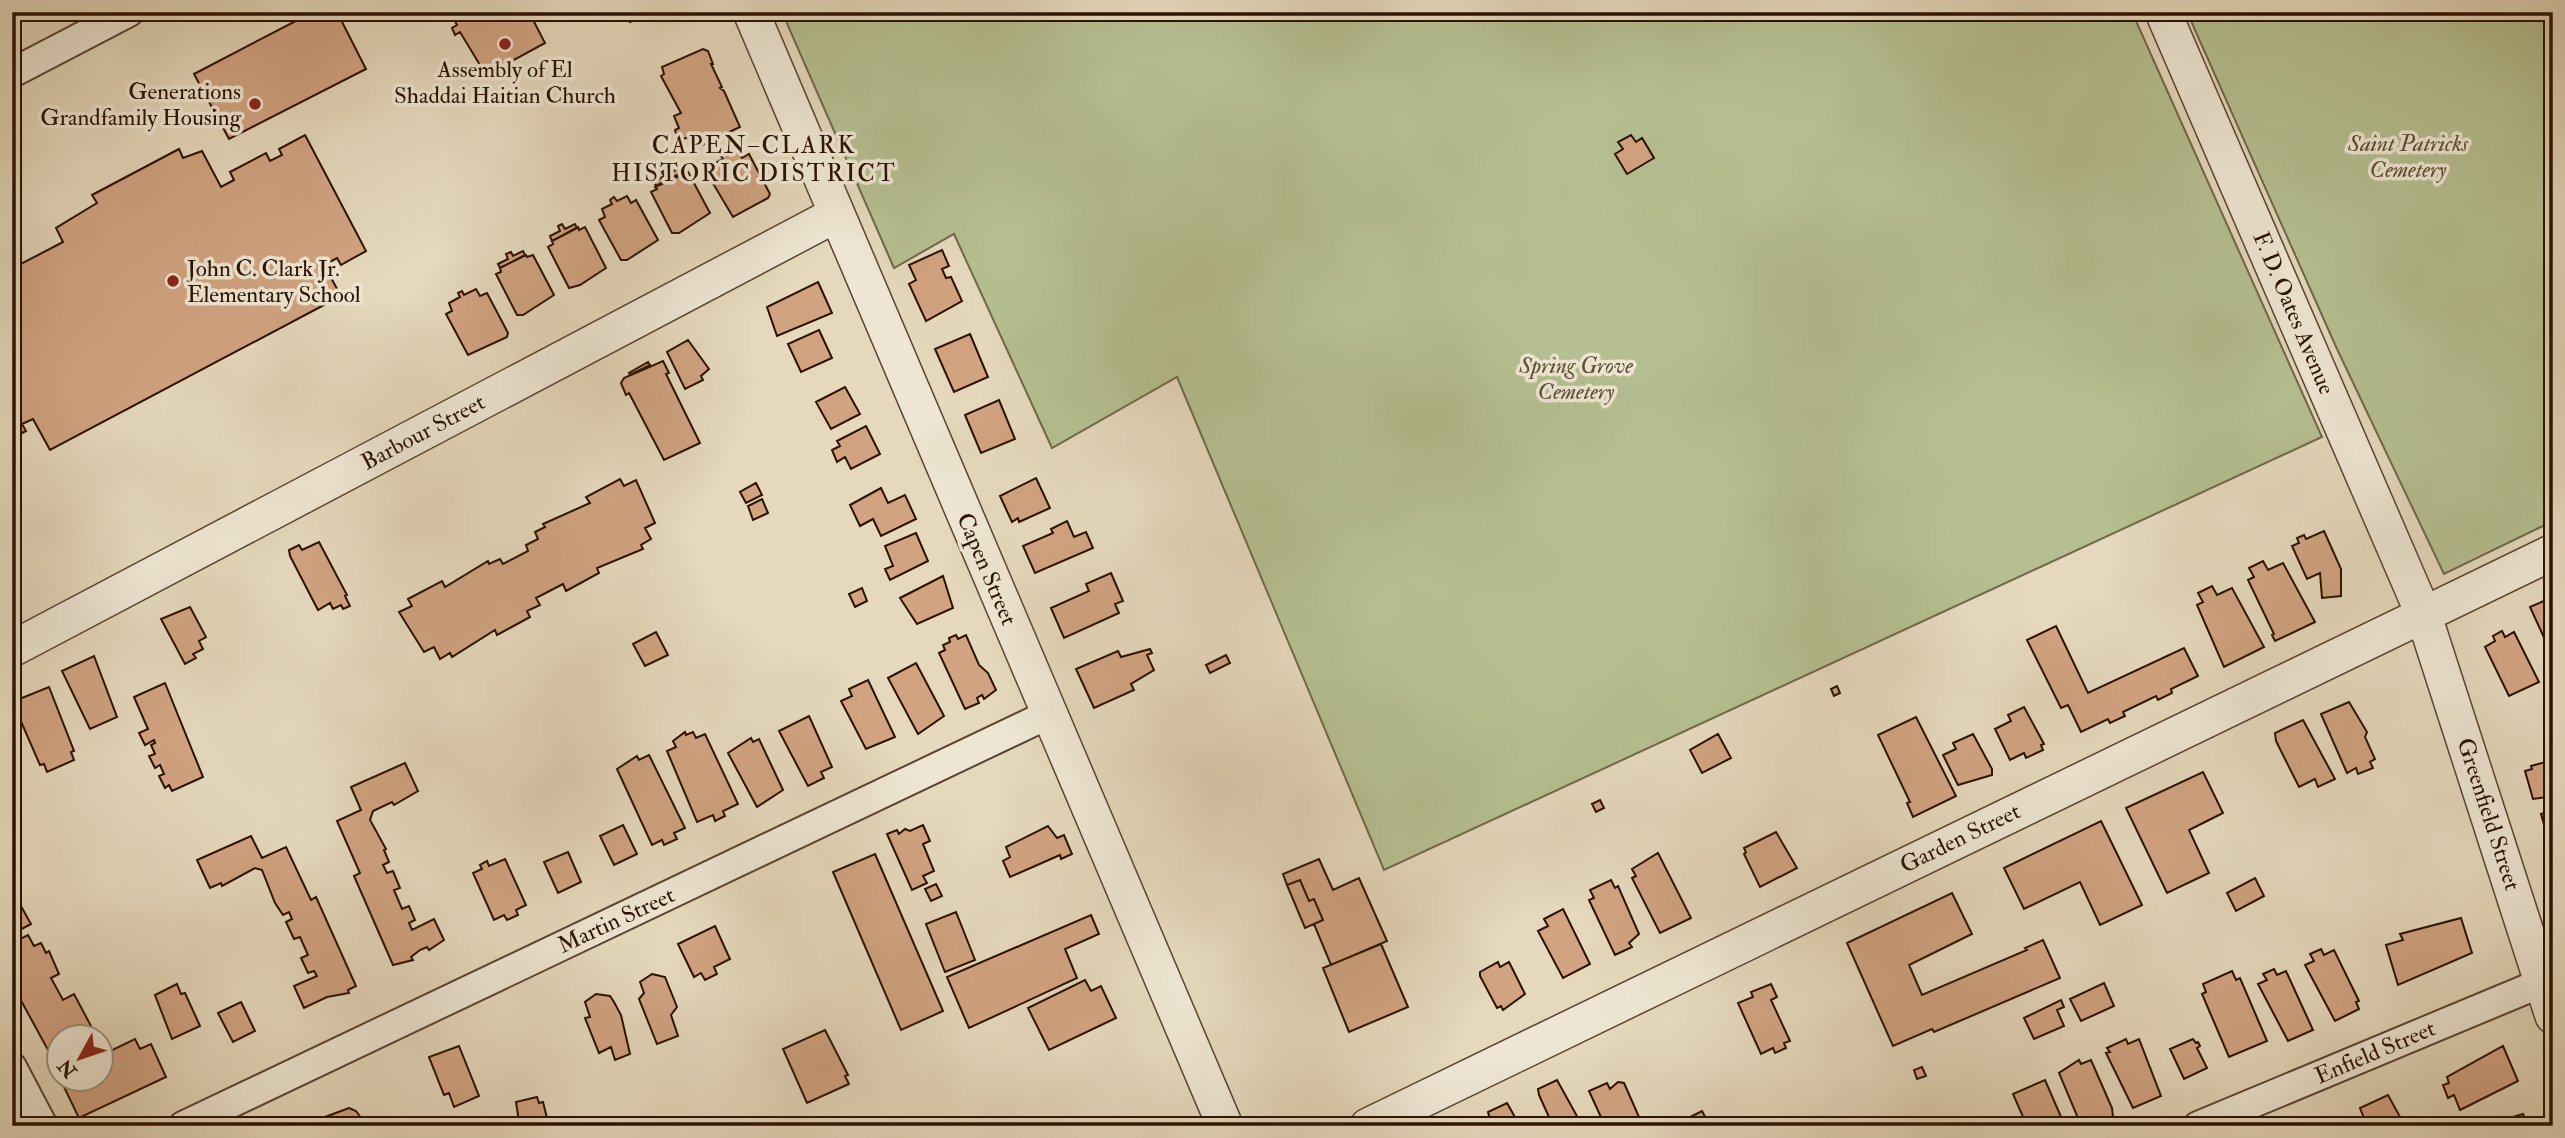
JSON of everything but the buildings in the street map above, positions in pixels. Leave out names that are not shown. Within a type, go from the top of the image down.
[{"type":"street","points":[[12,74],[129,12]]},
{"type":"street","name":"Capen Street","points":[[751,12],[835,215],[1225,1126]]},
{"type":"street","name":"F. D. Oates Avenue","points":[[2163,12],[2423,613]]},
{"type":"street","name":"Barbour Street","points":[[12,649],[835,215]]},
{"type":"street","name":"Garden Street","points":[[1368,1126],[2553,552]]},
{"type":"street","name":"Greenfield Street","points":[[2423,613],[2548,980],[2553,1016]]},
{"type":"street","name":"Martin Street","points":[[183,1126],[1049,714]]},
{"type":"street","name":"Enfield Street","points":[[2198,1126],[2548,980]]},
{"type":"street","points":[[12,1067],[43,1126]]},
{"type":"green space","name":"Spring Grove Cemetery","points":[[782,12],[2132,12],[2322,437],[1384,870],[1177,377],[1052,448],[954,234],[894,268]]},
{"type":"green space","name":"Saint Patricks Cemetery","points":[[2187,12],[2553,12],[2553,521],[2444,574],[2337,349]]},
{"type":"place","name":"Assembly of El Shaddai Haitian Church","points":[[505,44]]},
{"type":"place","name":"Generations Grandfamily Housing","points":[[255,104]]},
{"type":"place","name":"John C. Clark Jr. Elementary School","points":[[173,281]]},
{"type":"district","name":"CAPEN–CLARK HISTORIC DISTRICT","points":[[754,159]]}]
